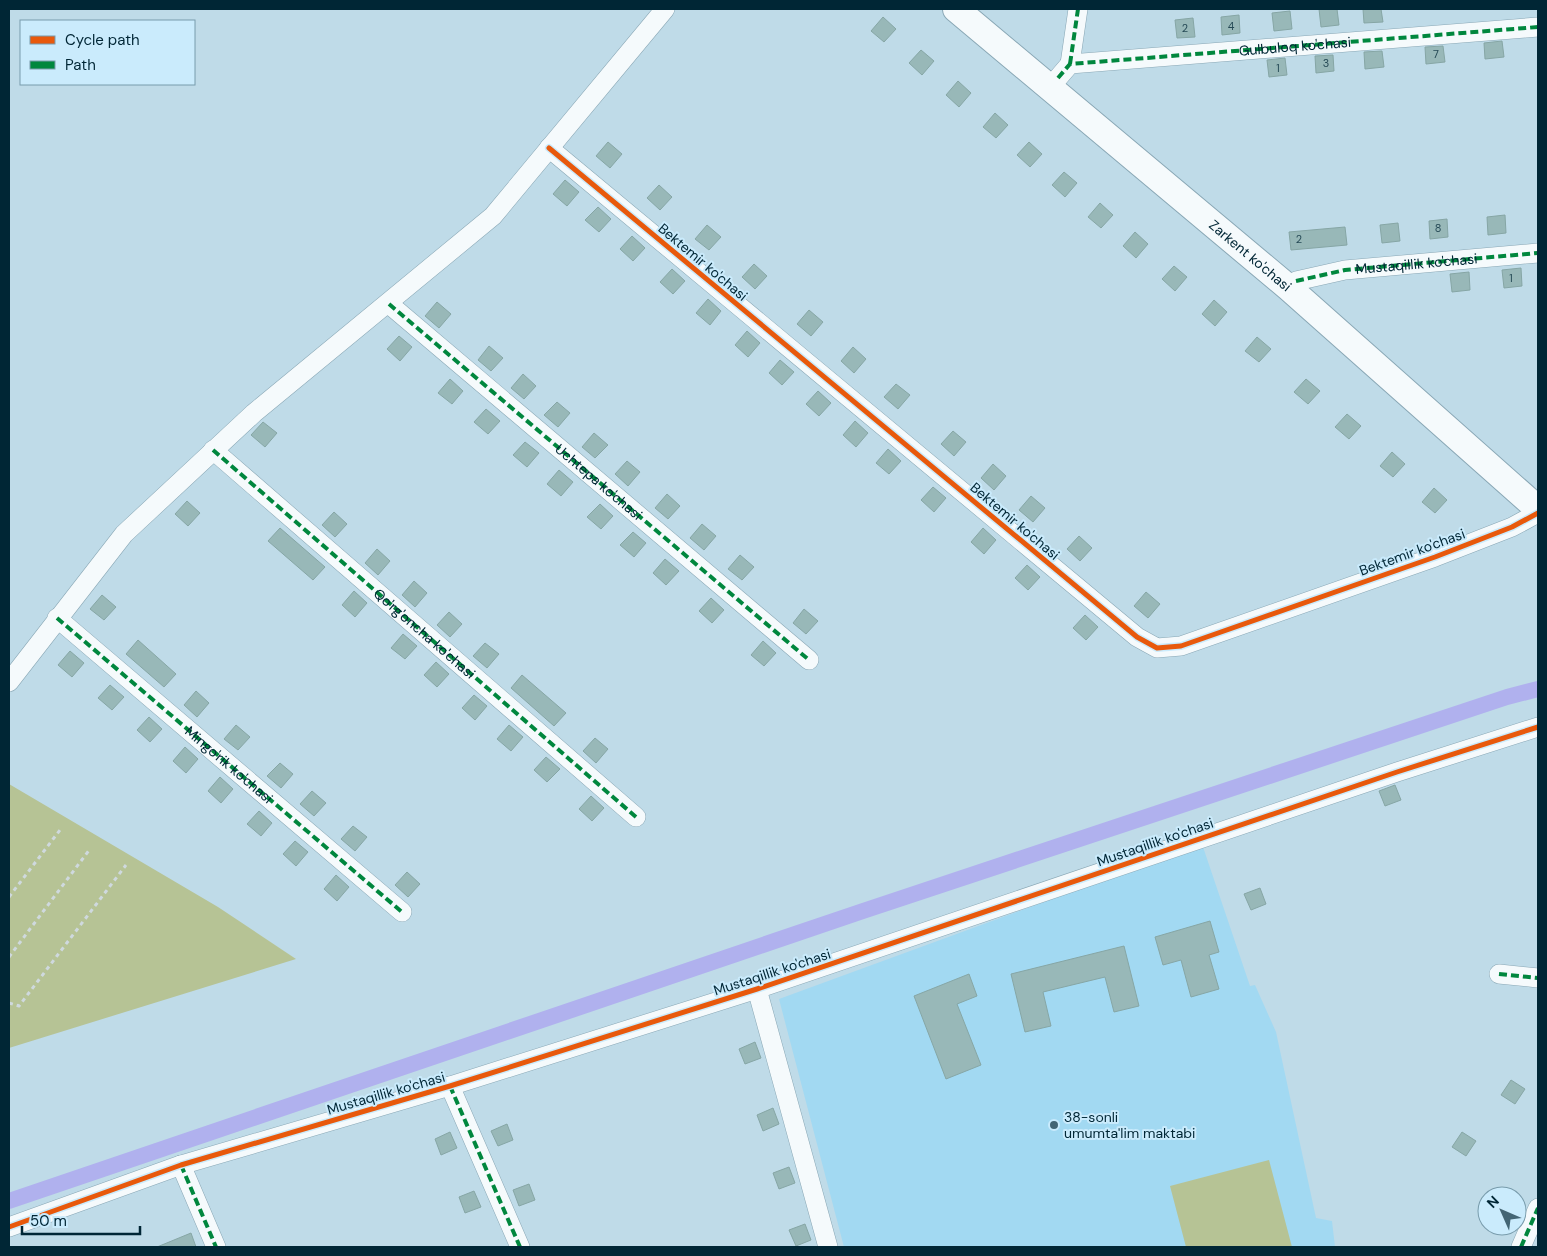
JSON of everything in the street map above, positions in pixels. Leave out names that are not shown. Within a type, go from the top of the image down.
[{"type":"main road","name":"Zarkent ko'chasi","points":[[956,9],[1288,288],[1538,509]]},
{"type":"main road","name":"Zarkent ko'chasi","points":[[974,9],[1064,71],[1296,281],[1538,490]]},
{"type":"street","points":[[9,682],[124,534],[254,413],[493,216],[665,9]]},
{"type":"street","points":[[1064,71],[1078,9]]},
{"type":"street","name":"Gulbuloq ko'chasi","points":[[1064,71],[1538,27]]},
{"type":"street","name":"Bektemir ko'chasi","points":[[549,148],[1138,638],[1157,648],[1181,646],[1426,560],[1538,514]]},
{"type":"street","name":"Mustaqillik ko'chasi","points":[[1296,281],[1345,270],[1538,253]]},
{"type":"street","name":"Uchtepa ko'chasi","points":[[388,304],[810,660]]},
{"type":"street","name":"Qo'rg'oncha ko'chasi","points":[[213,450],[636,817]]},
{"type":"street","name":"Mingo'rik ko'chasi","points":[[57,618],[402,912]]},
{"type":"street","name":"Mustaqillik ko'chasi","points":[[9,1227],[181,1165],[450,1086],[757,989],[1388,775],[1538,727]]},
{"type":"street","points":[[1499,974],[1538,978]]},
{"type":"street","points":[[757,989],[828,1247]]},
{"type":"street","points":[[450,1086],[520,1247]]},
{"type":"street","points":[[181,1165],[216,1247]]},
{"type":"street","points":[[1520,1247],[1538,1208]]},
{"type":"path","points":[[9,897],[60,830]]},
{"type":"path","points":[[9,957],[90,849]]},
{"type":"path","points":[[9,1003],[19,1006],[126,865]]},
{"type":"shaded area","name":"38-sonli umumta'lim maktabi","points":[[1202,844],[1250,986],[1255,985],[1276,1032],[1316,1218],[1332,1221],[1335,1247],[844,1247],[779,999]]},
{"type":"green space","points":[[9,784],[218,907],[296,959],[9,1048]]},
{"type":"green space","points":[[1269,1160],[1292,1247],[1186,1247],[1170,1186]]},
{"type":"building","points":[[1319,9],[1337,9],[1339,25],[1321,27]]},
{"type":"building","points":[[1363,9],[1381,9],[1383,22],[1364,23]]},
{"type":"building","points":[[1290,11],[1292,29],[1274,31],[1272,13]]},
{"type":"building","points":[[1239,15],[1240,33],[1222,35],[1221,17]]},
{"type":"building","points":[[883,17],[896,29],[884,42],[871,31]]},
{"type":"building","points":[[1193,18],[1195,37],[1177,38],[1175,20]]},
{"type":"building","points":[[1502,41],[1504,57],[1485,59],[1484,43]]},
{"type":"building","points":[[1443,46],[1445,62],[1426,64],[1425,47]]},
{"type":"building","points":[[921,50],[934,61],[922,75],[909,63]]},
{"type":"building","points":[[1382,51],[1384,67],[1365,69],[1364,52]]},
{"type":"building","points":[[1333,55],[1334,71],[1316,73],[1315,56]]},
{"type":"building","points":[[1285,58],[1287,75],[1269,77],[1267,60]]},
{"type":"building","points":[[958,81],[971,93],[959,107],[946,95]]},
{"type":"building","points":[[995,113],[1008,125],[996,138],[983,127]]},
{"type":"building","points":[[608,142],[622,154],[610,168],[596,156]]},
{"type":"building","points":[[1029,142],[1042,154],[1030,167],[1017,155]]},
{"type":"building","points":[[1064,172],[1077,183],[1065,197],[1052,185]]},
{"type":"building","points":[[565,180],[579,192],[567,206],[553,194]]},
{"type":"building","points":[[659,185],[672,197],[660,210],[647,198]]},
{"type":"building","points":[[1100,203],[1113,215],[1101,228],[1088,217]]},
{"type":"building","points":[[598,207],[611,219],[599,232],[585,220]]},
{"type":"building","points":[[1505,215],[1506,233],[1488,235],[1487,217]]},
{"type":"building","points":[[1447,219],[1448,237],[1430,239],[1429,221]]},
{"type":"building","points":[[1398,223],[1400,241],[1382,243],[1380,225]]},
{"type":"building","points":[[707,225],[721,237],[709,250],[695,239]]},
{"type":"building","points":[[1345,227],[1347,245],[1291,250],[1289,232]]},
{"type":"building","points":[[1135,232],[1148,244],[1136,258],[1123,246]]},
{"type":"building","points":[[632,236],[645,248],[633,261],[620,249]]},
{"type":"building","points":[[754,264],[767,276],[755,289],[742,277]]},
{"type":"building","points":[[1174,266],[1187,277],[1175,291],[1162,279]]},
{"type":"building","points":[[1521,268],[1522,286],[1504,288],[1502,270]]},
{"type":"building","points":[[672,269],[685,281],[673,294],[660,282]]},
{"type":"building","points":[[1469,272],[1470,290],[1452,292],[1450,274]]},
{"type":"building","points":[[708,299],[721,311],[710,325],[696,313]]},
{"type":"building","points":[[1214,300],[1227,312],[1215,326],[1202,314]]},
{"type":"building","points":[[437,302],[451,314],[439,328],[425,316]]},
{"type":"building","points":[[809,310],[823,322],[811,336],[797,324]]},
{"type":"building","points":[[747,331],[760,343],[748,357],[735,345]]},
{"type":"building","points":[[399,336],[412,347],[400,361],[387,349]]},
{"type":"building","points":[[1257,337],[1271,349],[1259,362],[1245,351]]},
{"type":"building","points":[[489,346],[503,358],[491,371],[478,360]]},
{"type":"building","points":[[853,347],[866,359],[854,373],[841,361]]},
{"type":"building","points":[[780,360],[794,372],[782,385],[769,373]]},
{"type":"building","points":[[523,374],[536,386],[524,399],[511,388]]},
{"type":"building","points":[[450,379],[463,391],[452,404],[438,393]]},
{"type":"building","points":[[1306,379],[1320,391],[1308,404],[1294,392]]},
{"type":"building","points":[[896,384],[910,395],[898,409],[884,397]]},
{"type":"building","points":[[818,391],[831,403],[819,416],[806,404]]},
{"type":"building","points":[[557,402],[570,413],[558,427],[544,415]]},
{"type":"building","points":[[486,409],[500,421],[488,434],[474,422]]},
{"type":"building","points":[[1347,414],[1361,426],[1349,439],[1335,427]]},
{"type":"building","points":[[855,421],[868,433],[856,447],[843,435]]},
{"type":"building","points":[[263,422],[277,433],[265,447],[251,435]]},
{"type":"building","points":[[953,431],[966,442],[954,456],[941,444]]},
{"type":"building","points":[[594,433],[608,445],[595,458],[582,447]]},
{"type":"building","points":[[525,442],[539,453],[527,467],[513,455]]},
{"type":"building","points":[[888,449],[901,461],[889,474],[876,463]]},
{"type":"building","points":[[1392,452],[1405,464],[1393,477],[1380,466]]},
{"type":"building","points":[[627,461],[640,472],[628,486],[615,474]]},
{"type":"building","points":[[993,464],[1006,476],[994,490],[981,478]]},
{"type":"building","points":[[559,470],[573,482],[561,496],[547,484]]},
{"type":"building","points":[[933,487],[946,498],[934,512],[921,500]]},
{"type":"building","points":[[1434,488],[1447,500],[1435,513],[1422,502]]},
{"type":"building","points":[[667,494],[680,506],[668,519],[655,508]]},
{"type":"building","points":[[1031,496],[1045,508],[1033,522],[1019,510]]},
{"type":"building","points":[[187,501],[200,513],[188,526],[175,514]]},
{"type":"building","points":[[600,504],[613,516],[601,529],[587,517]]},
{"type":"building","points":[[334,512],[347,524],[335,537],[322,525]]},
{"type":"building","points":[[702,524],[716,536],[704,550],[690,538]]},
{"type":"building","points":[[280,528],[325,567],[313,580],[268,541]]},
{"type":"building","points":[[983,528],[996,540],[984,554],[971,542]]},
{"type":"building","points":[[633,532],[646,543],[634,557],[620,545]]},
{"type":"building","points":[[1079,536],[1092,548],[1080,561],[1067,549]]},
{"type":"building","points":[[377,549],[390,561],[378,575],[365,563]]},
{"type":"building","points":[[740,555],[754,567],[742,580],[728,569]]},
{"type":"building","points":[[665,559],[679,571],[666,585],[653,573]]},
{"type":"building","points":[[1027,565],[1040,577],[1028,590],[1015,578]]},
{"type":"building","points":[[414,581],[427,593],[415,607],[402,595]]},
{"type":"building","points":[[354,591],[367,603],[355,617],[342,605]]},
{"type":"building","points":[[1146,592],[1160,604],[1148,618],[1134,606]]},
{"type":"building","points":[[102,595],[116,607],[104,620],[90,609]]},
{"type":"building","points":[[711,598],[724,610],[712,623],[699,611]]},
{"type":"building","points":[[804,609],[818,621],[806,634],[793,623]]},
{"type":"building","points":[[449,612],[462,624],[450,637],[437,625]]},
{"type":"building","points":[[1085,615],[1098,627],[1086,640],[1073,628]]},
{"type":"building","points":[[403,634],[417,646],[405,659],[391,648]]},
{"type":"building","points":[[138,640],[176,674],[164,687],[126,654]]},
{"type":"building","points":[[763,641],[776,653],[764,666],[751,655]]},
{"type":"building","points":[[485,643],[499,654],[487,668],[473,656]]},
{"type":"building","points":[[70,651],[84,663],[72,677],[58,665]]},
{"type":"building","points":[[436,662],[449,674],[437,687],[424,675]]},
{"type":"building","points":[[522,675],[566,713],[554,726],[511,688]]},
{"type":"building","points":[[110,685],[124,697],[112,710],[98,698]]},
{"type":"building","points":[[196,691],[209,703],[197,717],[184,705]]},
{"type":"building","points":[[474,695],[487,706],[475,720],[462,708]]},
{"type":"building","points":[[149,717],[162,729],[150,742],[137,730]]},
{"type":"building","points":[[236,725],[250,737],[238,750],[224,739]]},
{"type":"building","points":[[509,725],[523,737],[511,751],[497,739]]},
{"type":"building","points":[[595,738],[608,749],[596,763],[583,751]]},
{"type":"building","points":[[185,747],[198,759],[186,773],[173,761]]},
{"type":"building","points":[[546,757],[560,769],[547,782],[534,770]]},
{"type":"building","points":[[280,763],[293,774],[281,788],[267,776]]},
{"type":"building","points":[[220,777],[233,789],[221,803],[208,791]]},
{"type":"building","points":[[1395,785],[1401,800],[1385,806],[1379,791]]},
{"type":"building","points":[[312,791],[326,803],[314,816],[300,804]]},
{"type":"building","points":[[591,796],[604,808],[592,821],[579,809]]},
{"type":"building","points":[[259,811],[272,823],[261,836],[247,824]]},
{"type":"building","points":[[353,826],[367,837],[355,851],[341,839]]},
{"type":"building","points":[[295,841],[308,852],[296,866],[283,854]]},
{"type":"building","points":[[407,872],[420,884],[408,897],[395,885]]},
{"type":"building","points":[[336,875],[349,887],[337,901],[324,889]]},
{"type":"building","points":[[1260,888],[1266,904],[1251,910],[1244,894]]},
{"type":"building","points":[[1210,921],[1219,952],[1209,955],[1219,989],[1191,997],[1181,960],[1163,965],[1155,937]]},
{"type":"building","points":[[1124,946],[1139,1006],[1114,1012],[1105,977],[1043,992],[1051,1026],[1025,1032],[1011,974]]},
{"type":"building","points":[[969,974],[977,996],[957,1004],[981,1065],[946,1079],[914,996]]},
{"type":"building","points":[[755,1042],[761,1058],[745,1064],[739,1049]]},
{"type":"building","points":[[1511,1080],[1525,1089],[1515,1104],[1501,1095]]},
{"type":"building","points":[[773,1108],[779,1124],[763,1131],[757,1115]]},
{"type":"building","points":[[507,1124],[513,1140],[498,1146],[491,1131]]},
{"type":"building","points":[[450,1132],[457,1148],[441,1155],[435,1139]]},
{"type":"building","points":[[1462,1132],[1476,1141],[1466,1156],[1452,1147]]},
{"type":"building","points":[[789,1167],[795,1183],[779,1189],[773,1173]]},
{"type":"building","points":[[529,1184],[535,1200],[519,1206],[513,1190]]},
{"type":"building","points":[[474,1191],[481,1207],[465,1213],[459,1197]]},
{"type":"building","points":[[805,1224],[811,1240],[796,1246],[789,1230]]},
{"type":"building","points":[[191,1233],[196,1247],[157,1247]]},
{"type":"waterway","points":[[9,1201],[863,911],[1507,697],[1538,689]]},
{"type":"marked path","points":[[1070,64],[1078,9]]},
{"type":"marked path","points":[[1058,78],[1070,64],[1538,27]]},
{"type":"marked path","points":[[1296,281],[1345,270],[1538,253]]},
{"type":"marked path","points":[[389,304],[809,660]]},
{"type":"marked path","points":[[213,450],[636,817]]},
{"type":"marked path","points":[[57,618],[402,912]]},
{"type":"marked path","points":[[1499,974],[1538,978]]},
{"type":"marked path","points":[[450,1086],[520,1247]]},
{"type":"marked path","points":[[181,1165],[216,1247]]},
{"type":"marked path","points":[[1521,1247],[1538,1208]]},
{"type":"cycle path","points":[[549,148],[1137,637],[1157,648],[1181,646],[1435,557],[1512,527],[1538,513]]},
{"type":"cycle path","points":[[9,1227],[181,1165],[450,1086],[757,989],[1397,772],[1538,727]]},
{"type":"place","name":"38-sonli umumta'lim maktabi","points":[[1054,1125]]}]
